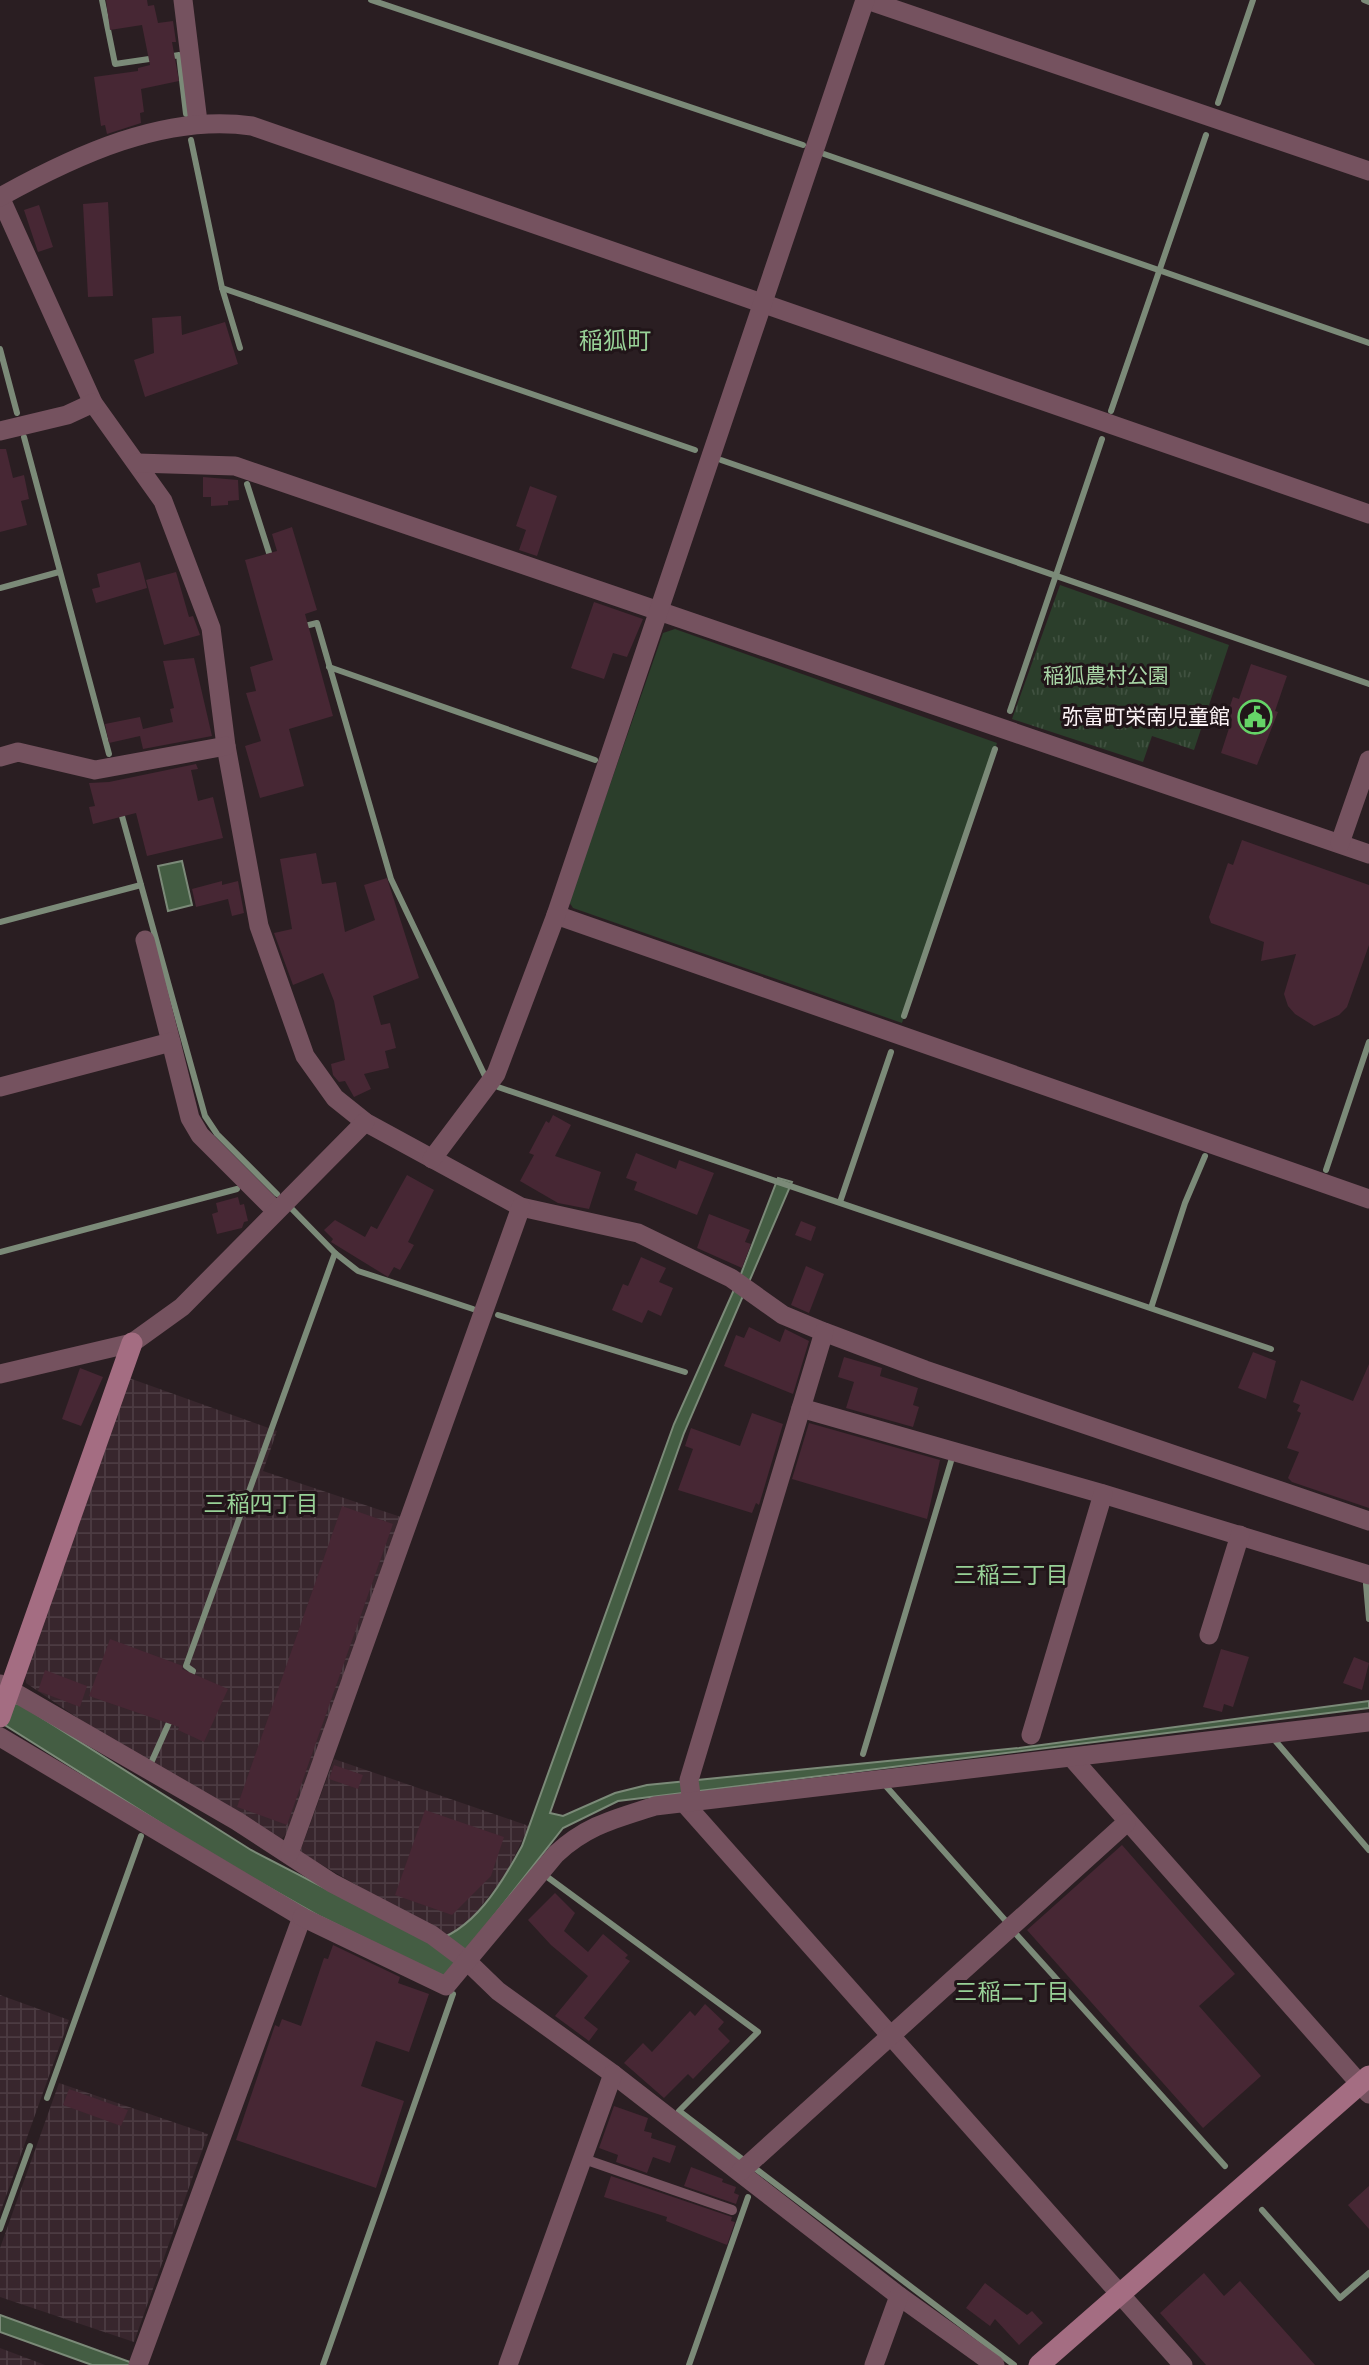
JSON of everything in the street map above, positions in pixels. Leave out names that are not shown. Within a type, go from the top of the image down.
[{"type":"street","points":[[183,0],[198,122]]},
{"type":"street","points":[[432,1159],[496,1074],[556,915],[866,0],[1369,171]]},
{"type":"street","points":[[1369,514],[252,126],[223,121],[198,122],[108,146],[65,161],[0,197],[93,403],[163,500],[211,628],[226,746],[259,926],[305,1056],[335,1098],[365,1122],[521,1207],[638,1233],[731,1278],[783,1315],[824,1332],[925,1370],[1369,1521]]},
{"type":"street","points":[[0,431],[67,415],[93,403]]},
{"type":"street","points":[[137,463],[235,466],[1369,854]]},
{"type":"street","points":[[0,757],[18,752],[95,770],[226,746]]},
{"type":"street","points":[[1340,844],[1369,760]]},
{"type":"street","points":[[556,915],[1369,1199]]},
{"type":"street","points":[[145,940],[190,1118],[200,1135],[275,1210]]},
{"type":"street","points":[[0,1087],[171,1042]]},
{"type":"street","points":[[0,1374],[132,1343],[181,1307],[365,1122]]},
{"type":"street","points":[[289,1854],[521,1207]]},
{"type":"street","points":[[824,1332],[689,1780],[688,1803],[1119,2297],[1183,2365]]},
{"type":"street","points":[[132,1343],[4,1697],[289,1854],[332,1883],[432,1935],[468,1962],[498,1991],[613,2074],[899,2296],[995,2365]]},
{"type":"street","points":[[801,1408],[1103,1493],[1369,1575]]},
{"type":"street","points":[[1031,1735],[1103,1493]]},
{"type":"street","points":[[1209,1635],[1240,1535]]},
{"type":"street","points":[[0,1737],[302,1917],[446,1986],[556,1854],[577,1835],[592,1826],[656,1806],[1369,1722]]},
{"type":"street","points":[[1039,2365],[1366,2084],[1126,1823],[1072,1758]]},
{"type":"street","points":[[740,2172],[1126,1823]]},
{"type":"street","points":[[139,2361],[302,1917]]},
{"type":"street","points":[[508,2365],[580,2158],[613,2074]]},
{"type":"street","points":[[874,2365],[899,2296]]},
{"type":"lane","points":[[580,2158],[732,2210]]},
{"type":"shaded area","points":[[182,861],[192,905],[168,911],[158,866]]},
{"type":"shaded area","points":[[778,1178],[792,1182],[684,1433],[550,1813],[563,1816],[615,1793],[647,1785],[1019,1748],[1369,1701],[1369,1708],[618,1801],[563,1828],[445,1978],[321,1917],[213,1856],[0,1722],[0,1701],[20,1704],[251,1850],[429,1942],[445,1937],[459,1928],[484,1905],[522,1846],[674,1424],[741,1274]]},
{"type":"shaded area","points":[[129,1378],[277,1431],[263,1471],[404,1518],[287,1833],[279,1842],[146,1764],[26,1683],[25,1674]]},
{"type":"shaded area","points":[[334,1759],[529,1826],[505,1876],[471,1919],[447,1938],[300,1852]]},
{"type":"shaded area","points":[[0,1995],[69,2020],[0,2213]]},
{"type":"shaded area","points":[[59,2083],[208,2134],[134,2342],[0,2297],[0,2248]]},
{"type":"shaded area","points":[[0,2315],[138,2365],[92,2365],[0,2332]]},
{"type":"shaded area","points":[[0,2348],[45,2365],[0,2365]]},
{"type":"green space","name":"稲狐農村公園","points":[[1060,585],[1229,645],[1194,750],[1152,736],[1143,762],[1012,719]]},
{"type":"green space","points":[[675,629],[997,743],[902,1023],[573,908],[569,902],[663,633]]},
{"type":"building","points":[[106,0],[147,0],[148,6],[154,5],[158,23],[173,21],[176,42],[172,42],[179,81],[141,89],[144,112],[140,113],[141,123],[107,134],[105,125],[101,126],[94,77],[138,71],[138,68],[150,65],[142,25],[110,30]]},
{"type":"building","points":[[108,202],[113,296],[88,297],[83,204]]},
{"type":"building","points":[[39,205],[53,247],[38,252],[24,210]]},
{"type":"building","points":[[181,316],[182,335],[225,322],[238,364],[145,397],[134,360],[154,353],[152,318]]},
{"type":"building","points":[[0,449],[6,449],[13,478],[24,475],[29,499],[21,501],[27,525],[0,532]]},
{"type":"building","points":[[203,477],[238,480],[239,500],[228,501],[228,505],[211,506],[211,497],[203,497]]},
{"type":"building","points":[[530,486],[557,496],[537,556],[519,550],[526,530],[516,526]]},
{"type":"building","points":[[292,527],[317,610],[305,614],[333,716],[289,729],[304,786],[260,798],[245,746],[261,741],[246,693],[256,691],[250,667],[273,660],[245,560],[277,551],[272,534]]},
{"type":"building","points":[[140,562],[147,588],[96,603],[92,589],[100,587],[97,574]]},
{"type":"building","points":[[176,572],[189,617],[193,616],[200,635],[164,645],[146,580]]},
{"type":"building","points":[[594,602],[643,619],[627,657],[613,653],[604,679],[571,668]]},
{"type":"building","points":[[194,658],[212,736],[143,749],[140,736],[109,743],[105,724],[140,717],[143,729],[173,722],[170,709],[174,708],[163,661]]},
{"type":"building","points":[[1251,664],[1287,676],[1275,711],[1278,712],[1257,765],[1221,753],[1232,719],[1226,718],[1233,697],[1239,699]]},
{"type":"building","points":[[196,764],[198,769],[191,770],[198,801],[213,797],[223,838],[147,856],[136,813],[93,824],[89,807],[95,806],[89,783],[109,782]]},
{"type":"building","points":[[1242,840],[1369,885],[1369,945],[1347,1007],[1339,1015],[1314,1026],[1295,1014],[1288,1006],[1284,994],[1296,954],[1261,961],[1264,942],[1211,923],[1209,917],[1228,863],[1233,865]]},
{"type":"building","points":[[316,853],[322,884],[336,882],[345,932],[375,920],[364,885],[387,878],[419,978],[373,996],[381,1025],[390,1023],[396,1048],[385,1051],[389,1068],[364,1074],[371,1089],[354,1097],[345,1081],[339,1082],[333,1075],[331,1064],[345,1060],[334,1001],[323,973],[293,985],[274,933],[292,929],[280,859]]},
{"type":"building","points":[[222,881],[222,885],[238,881],[244,913],[232,916],[228,899],[196,907],[192,889]]},
{"type":"building","points":[[553,1115],[571,1125],[555,1156],[601,1172],[589,1209],[558,1203],[520,1181],[534,1155],[529,1153],[546,1121],[549,1123]]},
{"type":"building","points":[[636,1153],[676,1169],[679,1160],[714,1173],[697,1215],[634,1190],[637,1182],[626,1178]]},
{"type":"building","points":[[407,1175],[434,1190],[408,1242],[414,1245],[400,1270],[394,1267],[388,1277],[331,1242],[333,1239],[324,1230],[335,1220],[365,1237],[371,1226],[377,1229]]},
{"type":"building","points":[[238,1197],[240,1205],[244,1204],[248,1221],[244,1222],[242,1228],[217,1234],[212,1214],[218,1212],[216,1203]]},
{"type":"building","points":[[709,1214],[750,1230],[745,1242],[751,1244],[742,1268],[697,1248]]},
{"type":"building","points":[[801,1221],[816,1227],[811,1241],[795,1235]]},
{"type":"building","points":[[641,1257],[666,1268],[659,1282],[673,1288],[661,1316],[648,1310],[642,1323],[612,1310],[623,1284],[628,1286]]},
{"type":"building","points":[[806,1266],[824,1274],[809,1313],[791,1305]]},
{"type":"building","points":[[749,1327],[780,1342],[785,1329],[809,1341],[793,1394],[724,1366],[736,1335],[744,1338]]},
{"type":"building","points":[[1253,1352],[1276,1361],[1266,1399],[1238,1388]]},
{"type":"building","points":[[844,1357],[882,1368],[880,1376],[918,1388],[913,1405],[919,1407],[913,1427],[846,1408],[854,1382],[838,1377]]},
{"type":"building","points":[[1369,1364],[1369,1508],[1292,1482],[1288,1478],[1299,1452],[1287,1448],[1301,1413],[1297,1411],[1300,1405],[1293,1402],[1301,1380],[1353,1401]]},
{"type":"building","points":[[80,1368],[103,1377],[81,1426],[62,1419]]},
{"type":"building","points":[[752,1413],[783,1424],[759,1505],[756,1503],[752,1513],[678,1490],[693,1449],[685,1446],[691,1428],[740,1446]]},
{"type":"building","points":[[809,1423],[940,1460],[927,1519],[792,1479]]},
{"type":"building","points":[[342,1506],[393,1524],[287,1825],[237,1807]]},
{"type":"building","points":[[110,1639],[183,1666],[182,1669],[228,1689],[204,1742],[178,1730],[179,1727],[89,1696]]},
{"type":"building","points":[[1221,1649],[1249,1657],[1233,1707],[1224,1704],[1222,1712],[1203,1707]]},
{"type":"building","points":[[1354,1657],[1369,1663],[1362,1690],[1343,1683]]},
{"type":"building","points":[[45,1670],[87,1686],[80,1707],[38,1691]]},
{"type":"building","points":[[334,1765],[363,1775],[358,1789],[329,1779]]},
{"type":"building","points":[[425,1810],[504,1837],[491,1876],[452,1915],[395,1895]]},
{"type":"building","points":[[1122,1845],[1235,1974],[1199,2006],[1261,2076],[1203,2128],[1027,1930]]},
{"type":"building","points":[[555,1893],[575,1913],[564,1931],[588,1952],[603,1934],[628,1955],[625,1958],[630,1961],[584,2018],[598,2029],[589,2041],[555,2016],[588,1976],[551,1945],[528,1920]]},
{"type":"building","points":[[333,1945],[400,1977],[398,1983],[429,1994],[409,2052],[376,2041],[361,2086],[404,2101],[376,2188],[236,2140],[275,2025],[279,2027],[282,2019],[301,2026],[324,1958],[328,1959]]},
{"type":"building","points":[[705,2004],[724,2022],[718,2029],[730,2041],[693,2079],[688,2074],[664,2098],[624,2063],[643,2043],[652,2052],[690,2011],[695,2016]]},
{"type":"building","points":[[69,2089],[128,2110],[121,2126],[63,2105]]},
{"type":"building","points":[[614,2106],[648,2118],[644,2131],[652,2133],[651,2138],[676,2146],[670,2163],[653,2157],[647,2173],[616,2162],[618,2155],[599,2148]]},
{"type":"building","points":[[691,2167],[736,2187],[734,2193],[739,2195],[736,2204],[684,2186]]},
{"type":"building","points":[[611,2176],[732,2217],[731,2221],[735,2222],[727,2245],[666,2221],[667,2217],[604,2197]]},
{"type":"building","points":[[1369,2186],[1369,2229],[1348,2205]]},
{"type":"building","points":[[1204,2273],[1224,2296],[1240,2281],[1315,2365],[1206,2365],[1160,2313]]},
{"type":"building","points":[[985,2283],[1027,2315],[1032,2311],[1043,2323],[1019,2345],[995,2319],[990,2326],[966,2308]]},
{"type":"waterway","points":[[102,0],[115,64],[156,58]]},
{"type":"waterway","points":[[371,0],[803,145]]},
{"type":"waterway","points":[[1218,103],[1253,0]]},
{"type":"waterway","points":[[1364,0],[1369,2]]},
{"type":"waterway","points":[[167,57],[179,55],[186,114]]},
{"type":"waterway","points":[[1111,411],[1206,135]]},
{"type":"waterway","points":[[191,140],[222,288],[240,348]]},
{"type":"waterway","points":[[824,154],[1369,343]]},
{"type":"waterway","points":[[222,288],[695,450]]},
{"type":"waterway","points":[[0,349],[17,413]]},
{"type":"waterway","points":[[24,437],[109,754]]},
{"type":"waterway","points":[[1010,711],[1102,439]]},
{"type":"waterway","points":[[721,460],[1369,684]]},
{"type":"waterway","points":[[247,484],[271,559]]},
{"type":"waterway","points":[[0,588],[59,572]]},
{"type":"waterway","points":[[301,627],[317,623],[391,879],[485,1076]]},
{"type":"waterway","points":[[329,667],[595,760]]},
{"type":"waterway","points":[[904,1016],[995,749]]},
{"type":"waterway","points":[[120,809],[205,1116],[217,1134],[277,1194]]},
{"type":"waterway","points":[[0,922],[141,885]]},
{"type":"waterway","points":[[1326,1170],[1369,1042]]},
{"type":"waterway","points":[[840,1202],[891,1052]]},
{"type":"waterway","points":[[498,1087],[1271,1349]]},
{"type":"waterway","points":[[1151,1308],[1185,1203],[1205,1156]]},
{"type":"waterway","points":[[0,1252],[237,1189]]},
{"type":"waterway","points":[[290,1207],[335,1253],[358,1271],[473,1309]]},
{"type":"waterway","points":[[188,1681],[193,1671],[186,1666],[335,1253]]},
{"type":"waterway","points":[[498,1315],[685,1372]]},
{"type":"waterway","points":[[863,1754],[952,1458]]},
{"type":"waterway","points":[[1366,1584],[1369,1619]]},
{"type":"waterway","points":[[151,1763],[172,1716]]},
{"type":"waterway","points":[[1272,1737],[1369,1850]]},
{"type":"waterway","points":[[884,1784],[1005,1920]]},
{"type":"waterway","points":[[47,2098],[141,1836]]},
{"type":"waterway","points":[[546,1876],[758,2032],[679,2111],[742,2159]]},
{"type":"waterway","points":[[1016,1934],[1225,2166]]},
{"type":"waterway","points":[[323,2365],[453,1994]]},
{"type":"waterway","points":[[0,2229],[30,2146]]},
{"type":"waterway","points":[[756,2169],[1014,2365]]},
{"type":"waterway","points":[[689,2365],[748,2197]]},
{"type":"waterway","points":[[1262,2210],[1340,2298],[1369,2273]]},
{"type":"place","name":"弥富町栄南児童館","points":[[1255,717]]},
{"type":"district","name":"稲狐町","points":[[615,341]]},
{"type":"district","name":"三稲四丁目","points":[[261,1504]]},
{"type":"district","name":"三稲三丁目","points":[[1011,1575]]},
{"type":"district","name":"三稲二丁目","points":[[1012,1992]]}]
